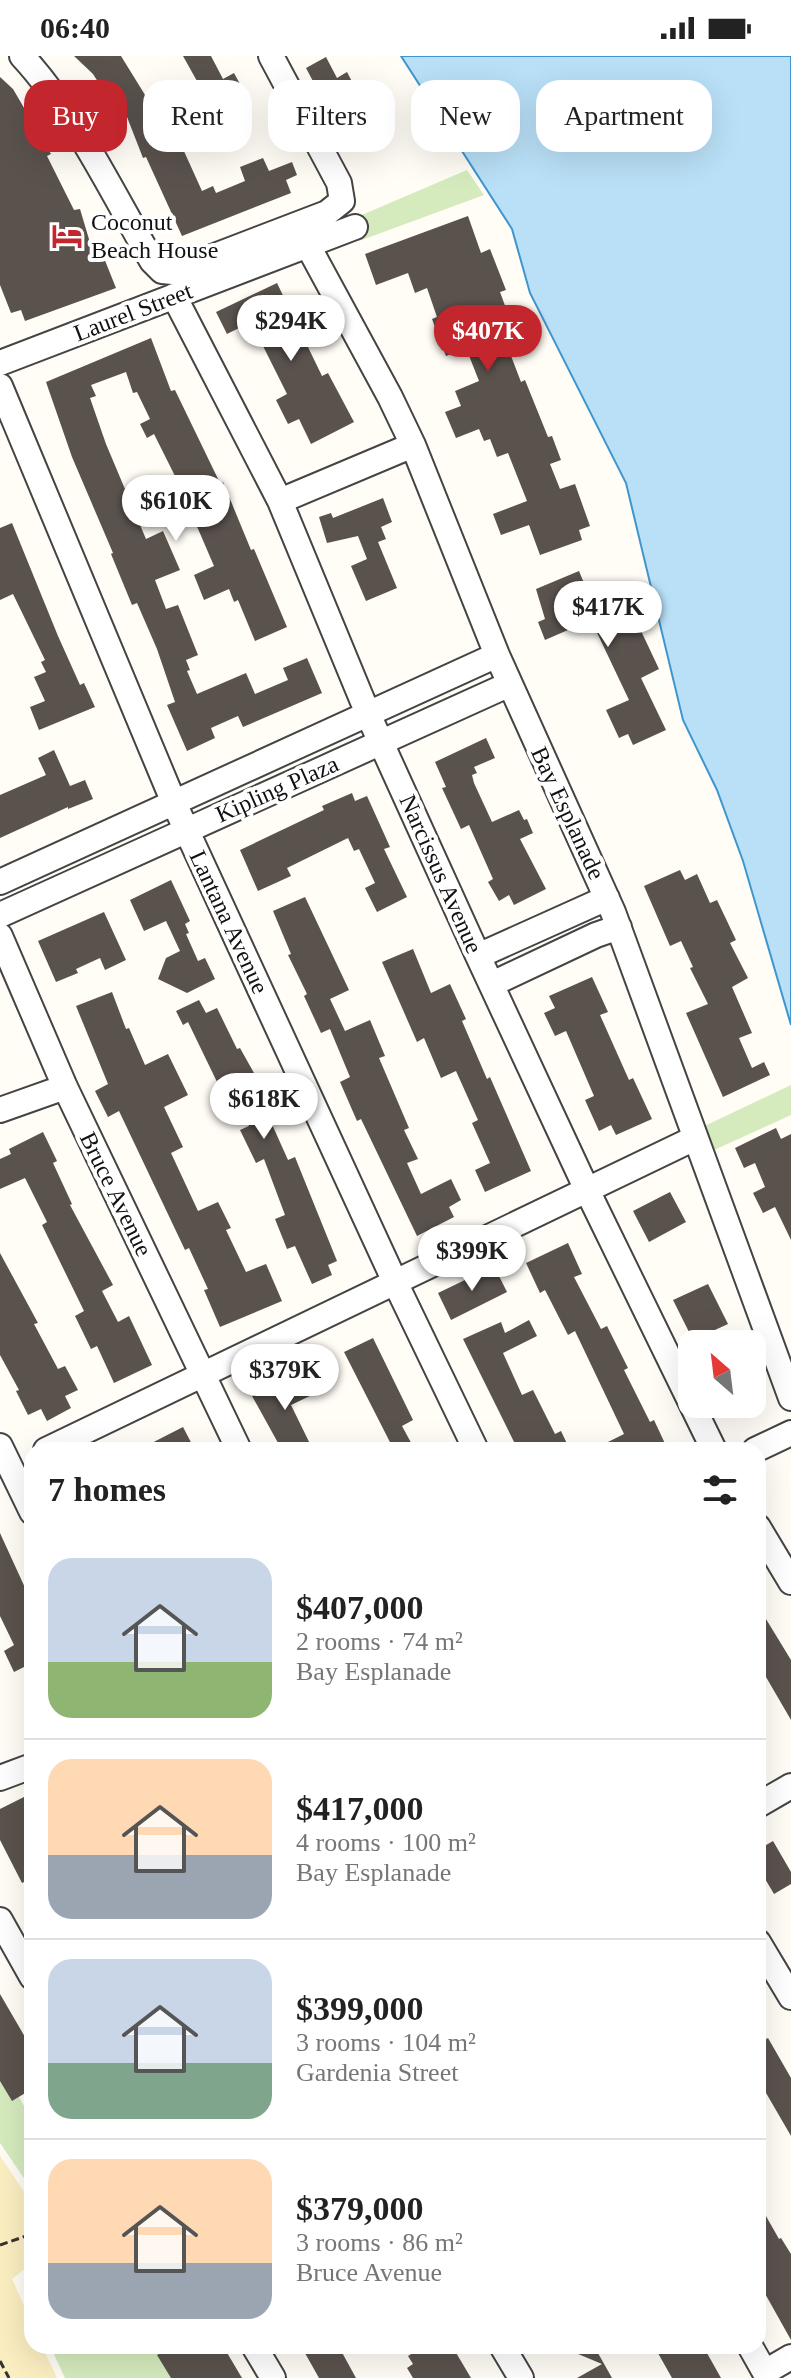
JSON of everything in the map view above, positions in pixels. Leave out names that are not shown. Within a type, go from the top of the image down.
[{"type":"street","points":[[22,56],[40,75],[68,116],[152,261],[162,271],[173,272],[322,215],[342,201],[339,183],[271,56]]},
{"type":"street","name":"Laurel Street","points":[[0,363],[355,227]]},
{"type":"street","name":"Bay Esplanade","points":[[307,244],[413,445],[497,655],[607,898],[791,1398]]},
{"type":"street","name":"Narcissus Avenue","points":[[174,296],[280,501],[368,714],[478,956],[587,1190],[710,1442]]},
{"type":"street","name":"Lantana Avenue","points":[[0,386],[174,803],[472,1442]]},
{"type":"street","points":[[280,501],[413,445]]},
{"type":"street","name":"Kipling Plaza","points":[[0,882],[497,655]]},
{"type":"street","name":"Kipling Plaza","points":[[0,915],[510,684]]},
{"type":"street","points":[[478,956],[607,898]]},
{"type":"street","points":[[492,984],[619,927]]},
{"type":"street","name":"Bruce Avenue","points":[[0,936],[65,1087],[235,1442]]},
{"type":"street","points":[[0,1110],[65,1087]]},
{"type":"street","points":[[62,1442],[695,1138]]},
{"type":"street","points":[[766,1445],[791,1433]]},
{"type":"street","points":[[0,1446],[14,1466],[24,1492]]},
{"type":"street","points":[[766,1540],[791,1582]]},
{"type":"street","points":[[0,1778],[24,1769]]},
{"type":"street","points":[[766,1800],[791,1786]]},
{"type":"street","points":[[0,1920],[24,1963]]},
{"type":"street","points":[[766,1955],[791,1997]]},
{"type":"street","points":[[259,2354],[273,2378]]},
{"type":"street","points":[[506,2354],[516,2375]]},
{"type":"street","points":[[516,2375],[524,2354]]},
{"type":"street","points":[[755,2354],[767,2375],[791,2357]]},
{"type":"path","points":[[0,2245],[24,2237]]},
{"type":"path","points":[[0,2361],[9,2378]]},
{"type":"green space","points":[[467,170],[484,195],[359,241],[350,220]]},
{"type":"green space","points":[[791,1085],[791,1115],[701,1156],[692,1132]]},
{"type":"green space","points":[[0,2062],[24,2106],[24,2178],[0,2143]]},
{"type":"green space","points":[[54,2354],[158,2354],[171,2378],[65,2378]]},
{"type":"sand","points":[[0,2156],[24,2192],[24,2269],[12,2279],[24,2305],[24,2354],[46,2354],[57,2378],[0,2378]]},
{"type":"water","points":[[401,56],[791,56],[791,1025],[743,861],[717,790],[683,720],[626,483],[530,293],[512,229],[463,152],[520,152],[520,80],[416,80]]},
{"type":"building","points":[[74,56],[121,56],[143,92],[143,152],[184,152],[202,191],[213,186],[216,193],[245,181],[240,167],[263,158],[269,171],[292,162],[297,175],[286,180],[291,193],[182,236],[146,157],[143,158],[127,117],[127,80],[97,80]]},
{"type":"building","points":[[183,56],[211,56],[223,79],[234,73],[238,80],[196,80]]},
{"type":"building","points":[[326,57],[337,78],[347,72],[351,80],[312,80],[306,68]]},
{"type":"building","points":[[0,77],[13,89],[24,108],[24,152],[50,152],[47,156],[74,210],[80,209],[94,256],[102,253],[116,288],[25,321],[21,310],[11,313],[0,285]]},
{"type":"building","points":[[468,216],[481,253],[490,249],[506,290],[500,292],[514,330],[503,335],[521,382],[525,380],[548,437],[552,436],[561,460],[550,464],[560,489],[575,484],[590,526],[579,530],[582,540],[540,555],[529,525],[501,535],[493,514],[527,501],[508,453],[497,457],[490,439],[484,441],[479,429],[456,438],[445,412],[461,406],[455,391],[479,381],[466,348],[446,356],[432,319],[437,317],[427,288],[415,293],[408,273],[376,285],[365,254]]},
{"type":"building","points":[[277,283],[322,376],[328,373],[354,422],[311,444],[299,419],[288,424],[276,400],[287,394],[251,322],[227,334],[216,312]]},
{"type":"building","points":[[151,338],[171,391],[175,390],[220,483],[223,482],[287,627],[255,641],[238,600],[234,602],[229,589],[204,600],[194,575],[214,566],[154,434],[147,438],[140,424],[150,419],[137,392],[133,393],[126,372],[91,385],[96,396],[90,398],[106,444],[146,539],[163,531],[180,570],[155,580],[166,609],[178,605],[198,655],[186,660],[190,670],[187,671],[197,694],[246,673],[255,694],[288,680],[283,668],[307,658],[322,693],[243,727],[238,716],[211,728],[215,738],[187,751],[167,705],[175,702],[157,649],[137,603],[132,605],[72,457],[46,382]]},
{"type":"building","points":[[383,498],[392,522],[381,527],[386,539],[378,542],[397,588],[366,601],[351,566],[367,559],[358,536],[327,543],[319,517],[331,513],[333,518]]},
{"type":"building","points":[[12,523],[80,685],[84,683],[95,707],[39,730],[30,707],[45,701],[34,677],[46,672],[41,662],[45,660],[13,594],[0,600],[0,528]]},
{"type":"building","points":[[579,571],[591,600],[598,598],[600,603],[620,595],[630,618],[634,616],[659,669],[641,678],[666,730],[633,745],[628,734],[619,738],[606,710],[629,700],[591,620],[545,640],[538,622],[545,619],[536,589]]},
{"type":"building","points":[[486,738],[495,758],[474,767],[477,773],[472,775],[474,783],[492,822],[519,810],[524,820],[527,819],[533,833],[520,839],[546,889],[514,905],[509,895],[499,901],[488,882],[493,879],[469,825],[461,829],[442,788],[446,787],[435,762]]},
{"type":"building","points":[[54,750],[70,786],[85,780],[93,799],[0,838],[0,795],[46,775],[38,758]]},
{"type":"building","points":[[352,793],[355,801],[367,796],[390,847],[384,849],[407,897],[377,912],[365,888],[375,883],[359,849],[354,851],[348,838],[287,868],[291,876],[258,891],[240,850],[324,810],[322,806]]},
{"type":"building","points":[[680,870],[685,880],[697,874],[710,903],[717,900],[736,940],[730,943],[748,978],[732,987],[752,1033],[739,1038],[752,1068],[764,1062],[770,1075],[723,1097],[686,1013],[708,1004],[681,941],[670,946],[644,886]]},
{"type":"building","points":[[171,880],[190,921],[185,924],[189,933],[186,934],[198,961],[205,958],[215,979],[187,993],[158,979],[166,958],[180,951],[166,921],[144,931],[130,900]]},
{"type":"building","points":[[305,897],[349,990],[330,999],[345,1031],[370,1020],[385,1056],[379,1058],[409,1128],[404,1130],[418,1159],[407,1163],[421,1194],[451,1179],[461,1200],[449,1207],[454,1217],[417,1236],[361,1119],[357,1121],[340,1082],[350,1077],[330,1029],[321,1033],[273,911]]},
{"type":"building","points":[[104,912],[126,960],[105,970],[100,958],[76,969],[78,973],[56,982],[38,941]]},
{"type":"building","points":[[413,949],[431,993],[450,984],[487,1079],[490,1077],[531,1171],[485,1192],[475,1170],[490,1163],[472,1123],[478,1120],[456,1071],[441,1078],[424,1038],[417,1042],[382,962]]},
{"type":"building","points":[[592,977],[608,1012],[600,1015],[629,1080],[633,1078],[652,1119],[616,1135],[611,1125],[599,1131],[585,1100],[594,1096],[566,1031],[555,1036],[544,1013],[555,1008],[549,996]]},
{"type":"building","points":[[112,992],[126,1029],[129,1028],[145,1065],[168,1054],[188,1095],[164,1107],[183,1147],[171,1153],[198,1211],[218,1202],[231,1228],[226,1230],[246,1272],[266,1264],[282,1301],[220,1327],[204,1290],[208,1289],[189,1248],[185,1250],[119,1111],[108,1117],[95,1091],[108,1084],[76,1006]]},
{"type":"building","points":[[199,1000],[206,1013],[217,1008],[237,1049],[240,1048],[254,1073],[270,1109],[266,1111],[288,1160],[295,1157],[337,1261],[328,1265],[332,1275],[312,1284],[295,1246],[287,1249],[275,1219],[285,1215],[264,1159],[256,1163],[240,1130],[249,1126],[228,1079],[218,1084],[188,1022],[183,1025],[176,1011]]},
{"type":"building","points":[[776,1128],[781,1139],[791,1134],[791,1240],[775,1207],[763,1213],[753,1193],[765,1187],[755,1163],[744,1168],[735,1148]]},
{"type":"building","points":[[43,1132],[57,1161],[53,1163],[70,1205],[113,1285],[102,1291],[118,1322],[129,1316],[152,1365],[114,1383],[97,1346],[91,1349],[75,1316],[84,1311],[42,1225],[47,1222],[25,1178],[0,1189],[0,1159],[11,1154],[9,1149]]},
{"type":"building","points":[[670,1192],[686,1222],[649,1242],[633,1211]]},
{"type":"building","points":[[568,1243],[582,1274],[574,1277],[601,1329],[607,1326],[628,1368],[624,1370],[650,1422],[654,1420],[664,1442],[608,1442],[624,1434],[575,1331],[568,1335],[545,1290],[540,1293],[526,1263]]},
{"type":"building","points":[[0,1253],[38,1323],[34,1324],[58,1369],[65,1366],[78,1390],[65,1396],[71,1408],[47,1421],[41,1409],[28,1415],[16,1391],[19,1390],[0,1355]]},
{"type":"building","points":[[494,1266],[507,1292],[451,1320],[438,1293]]},
{"type":"building","points":[[708,1284],[728,1324],[715,1330],[688,1330],[673,1300]]},
{"type":"building","points":[[529,1320],[537,1336],[503,1353],[522,1395],[533,1390],[555,1434],[561,1431],[566,1442],[514,1442],[463,1339],[501,1322],[505,1333]]},
{"type":"building","points":[[373,1338],[413,1420],[402,1426],[411,1442],[390,1442],[344,1352]]},
{"type":"building","points":[[302,1373],[312,1395],[291,1405],[309,1442],[278,1442],[252,1396]]},
{"type":"building","points":[[183,1427],[191,1442],[154,1442]]},
{"type":"building","points":[[0,1533],[24,1586],[24,1667],[14,1672],[4,1651],[14,1645],[0,1616]]},
{"type":"building","points":[[766,1619],[791,1660],[791,1720],[766,1677]]},
{"type":"building","points":[[24,1797],[22,1883],[0,1840],[0,1809]]},
{"type":"building","points":[[773,1841],[791,1872],[791,1884],[774,1894],[766,1880],[766,1845]]},
{"type":"building","points":[[0,1994],[24,2035],[24,2094],[12,2101],[0,2081]]},
{"type":"building","points":[[766,2039],[791,2078],[791,2136],[766,2093]]},
{"type":"building","points":[[766,2216],[791,2254],[791,2340],[766,2295]]},
{"type":"building","points":[[228,2354],[242,2378],[171,2378],[157,2355]]},
{"type":"building","points":[[306,2354],[343,2354],[356,2378],[319,2378]]},
{"type":"building","points":[[457,2354],[471,2378],[413,2378],[407,2368],[413,2364],[408,2356]]},
{"type":"building","points":[[578,2354],[598,2354],[612,2378],[577,2378],[602,2364]]},
{"type":"building","points":[[658,2354],[708,2354],[721,2378],[672,2378]]},
{"type":"place","name":"Coconut Beach House","points":[[67,236]]}]
